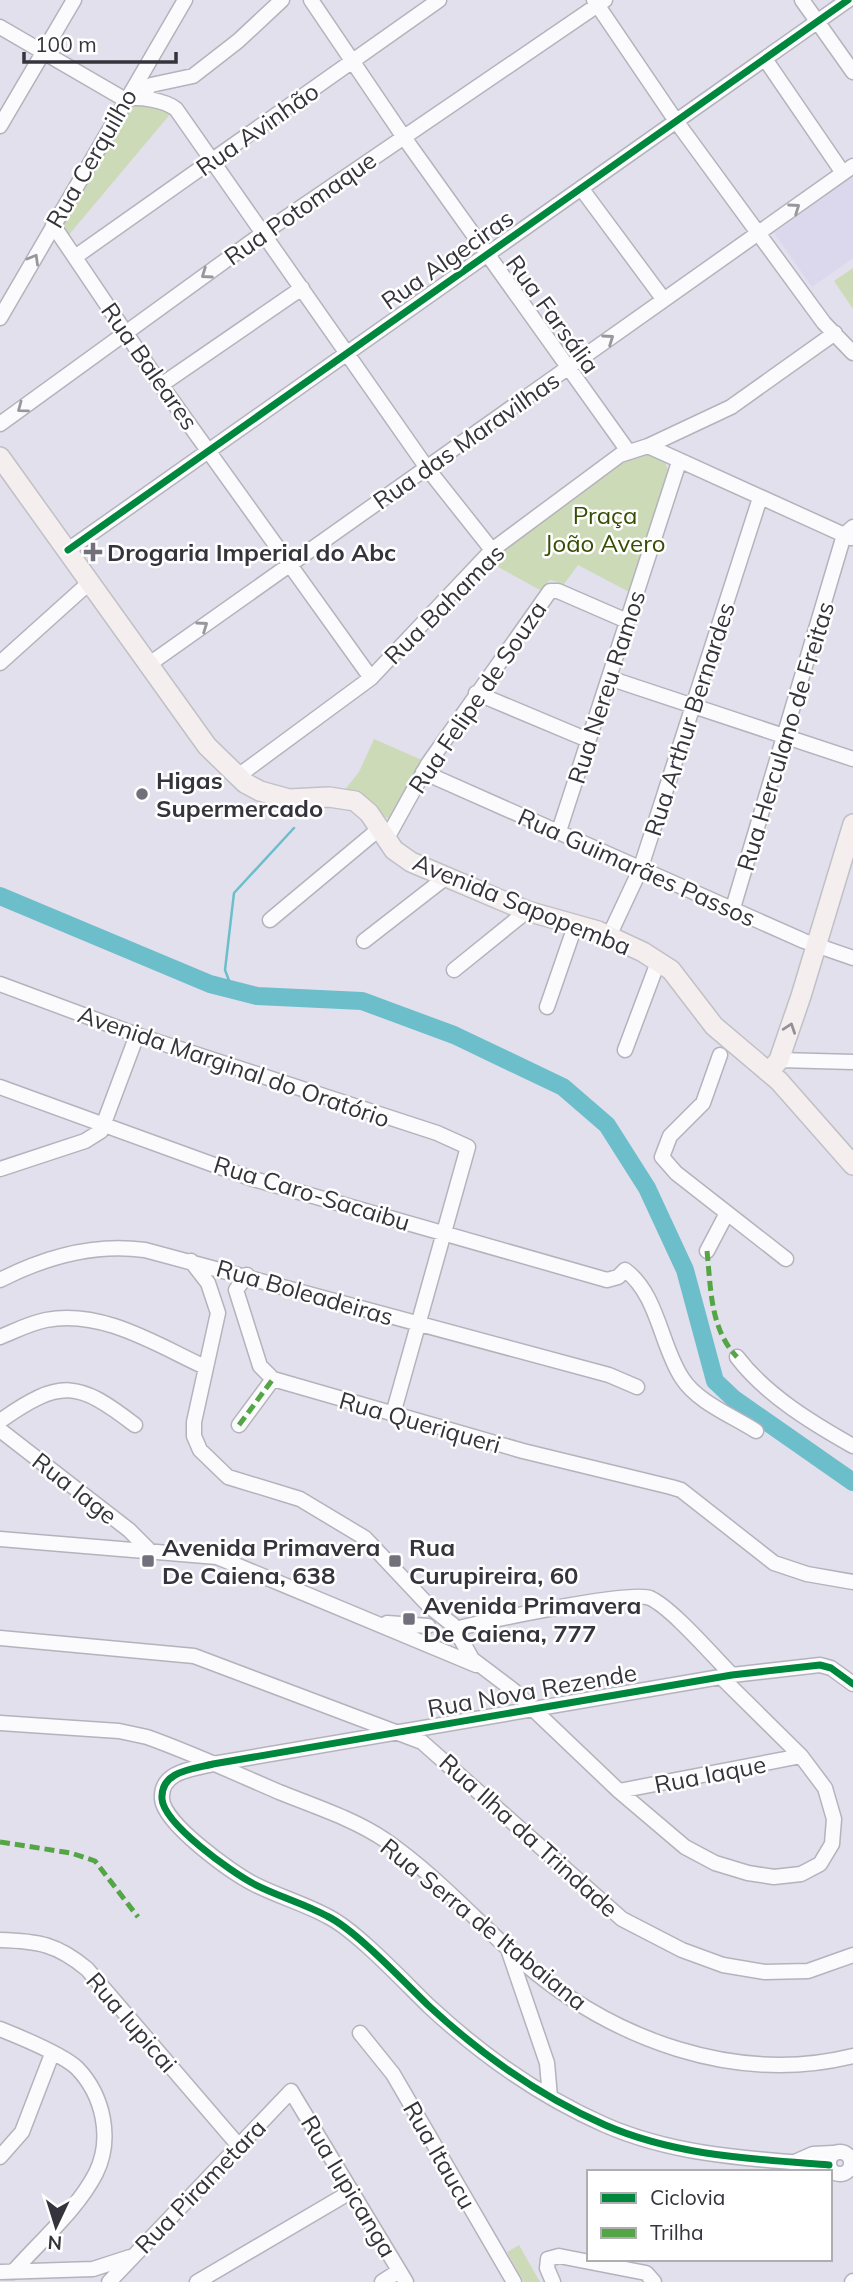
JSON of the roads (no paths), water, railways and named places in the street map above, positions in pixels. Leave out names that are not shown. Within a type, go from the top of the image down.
[{"type":"main road","name":"Avenida Sapopemba","points":[[0,457],[207,746],[238,776],[260,791],[280,797],[355,801],[369,813],[382,835],[399,854],[446,878],[527,911],[610,936],[658,962],[680,979],[714,1026],[774,1066],[853,1165]]},
{"type":"main road","points":[[774,1066],[814,946],[848,858],[853,824]]},
{"type":"street","points":[[0,125],[74,0]]},
{"type":"street","name":"Rua Cerquilho","points":[[0,318],[130,99],[185,0]]},
{"type":"street","points":[[130,99],[151,85],[193,75],[245,35],[282,0]]},
{"type":"street","name":"Rua Farsália","points":[[311,0],[403,136],[628,451]]},
{"type":"street","name":"Rua Avinhão","points":[[75,257],[439,0]]},
{"type":"street","points":[[802,0],[853,72]]},
{"type":"street","name":"Rua Algeciras","points":[[68,550],[848,0]]},
{"type":"street","points":[[599,2],[676,121],[835,333],[853,353]]},
{"type":"street","name":"Rua Potomaque","points":[[0,424],[262,234],[599,2]]},
{"type":"street","points":[[0,27],[130,99],[167,104],[176,109],[427,468],[492,550]]},
{"type":"street","points":[[765,59],[848,170]]},
{"type":"street","name":"Rua das Maravilhas","points":[[148,665],[848,170]]},
{"type":"street","points":[[581,188],[664,300]]},
{"type":"street","name":"Rua Baleares","points":[[53,225],[161,385],[210,450],[370,678]]},
{"type":"street","points":[[161,385],[302,288]]},
{"type":"street","name":"Rua Bahamas","points":[[238,776],[370,678],[492,550],[628,451],[648,446],[731,407],[835,333]]},
{"type":"street","points":[[648,446],[760,498],[850,534]]},
{"type":"street","name":"Rua Nereu Ramos","points":[[559,831],[679,462]]},
{"type":"street","name":"Rua Arthur Bernardes","points":[[610,936],[640,870],[760,498]]},
{"type":"street","name":"Rua Herculano de Freitas","points":[[733,908],[850,534]]},
{"type":"street","points":[[0,663],[90,582]]},
{"type":"street","name":"Rua Felipe de Souza","points":[[382,835],[476,692],[550,590],[627,621]]},
{"type":"street","points":[[609,678],[853,759]]},
{"type":"street","points":[[476,692],[588,740]]},
{"type":"street","name":"Rua Guimarães Passos","points":[[423,772],[814,946],[853,958]]},
{"type":"street","points":[[270,920],[382,835]]},
{"type":"street","points":[[363,941],[446,878]]},
{"type":"street","points":[[454,970],[527,911]]},
{"type":"street","points":[[547,1007],[575,926]]},
{"type":"street","points":[[625,1050],[658,962]]},
{"type":"street","name":"Avenida Marginal do Oratório","points":[[0,984],[137,1035],[437,1133],[468,1147],[443,1232]]},
{"type":"street","points":[[0,1169],[91,1139],[106,1125],[137,1035]]},
{"type":"street","points":[[720,1055],[703,1103],[670,1136],[662,1153],[664,1160],[786,1259]]},
{"type":"street","points":[[774,1066],[853,1062]]},
{"type":"street","name":"Rua Caro-Sacaibu","points":[[0,1087],[250,1178],[607,1280],[618,1277],[625,1270],[639,1285],[688,1387],[756,1431]]},
{"type":"street","points":[[707,1251],[727,1213]]},
{"type":"street","points":[[393,1414],[443,1232]]},
{"type":"street","name":"Rua Boleadeiras","points":[[0,1280],[53,1259],[104,1248],[145,1250],[247,1275],[609,1375],[637,1387]]},
{"type":"street","points":[[191,1261],[208,1283],[218,1313]]},
{"type":"street","points":[[247,1275],[218,1313],[205,1367],[194,1436],[204,1456],[228,1477],[300,1499],[340,1520],[365,1538],[452,1628],[472,1659],[534,1709],[619,1791],[685,1847],[701,1856],[748,1873],[793,1876],[820,1864],[832,1844],[834,1830],[825,1788],[801,1756],[659,1604],[642,1596],[452,1628],[438,1619],[428,1625],[378,1622]]},
{"type":"street","points":[[236,1290],[260,1366],[273,1379],[239,1425]]},
{"type":"street","points":[[0,1337],[44,1321],[97,1321],[120,1328],[205,1367]]},
{"type":"street","points":[[737,1357],[763,1384],[821,1427],[853,1446]]},
{"type":"street","name":"Rua Queriqueri","points":[[273,1379],[393,1414],[681,1490],[774,1563],[807,1574],[853,1582]]},
{"type":"street","points":[[0,1421],[36,1398],[72,1388],[99,1400],[135,1425]]},
{"type":"street","name":"Rua Iage","points":[[0,1430],[129,1530],[148,1549]]},
{"type":"street","points":[[0,1539],[148,1549],[217,1557],[483,1668]]},
{"type":"street","points":[[415,1592],[428,1625],[425,1638],[436,1649]]},
{"type":"street","points":[[436,1649],[453,1645],[452,1628]]},
{"type":"street","name":"Rua Ilha da Trindade","points":[[0,1638],[204,1659],[360,1721],[400,1733],[432,1748],[587,1891],[622,1919],[652,1937],[723,1965],[765,1972],[808,1971],[853,1955]]},
{"type":"street","name":"Rua Nova Rezende","points":[[550,2097],[503,2069],[467,2041],[329,1916],[253,1884],[207,1851],[168,1814],[162,1797],[165,1782],[172,1776],[213,1764],[727,1676],[820,1665],[831,1668],[853,1684]]},
{"type":"street","name":"Rua Serra de Itabaiana","points":[[0,1723],[119,1731],[177,1748],[382,1838],[573,2001],[634,2034],[666,2046],[737,2063],[769,2067],[829,2062],[853,2056]]},
{"type":"street","name":"Rua Iaque","points":[[619,1791],[801,1756]]},
{"type":"street","name":"Rua Iupicai","points":[[0,1940],[53,1946],[68,1953],[86,1969],[239,2146]]},
{"type":"street","points":[[506,1945],[547,2063],[550,2097],[606,2125],[691,2152],[841,2164],[832,2183]]},
{"type":"street","points":[[0,2029],[75,2066],[98,2100],[104,2137],[97,2171],[83,2193],[7,2272]]},
{"type":"street","name":"Rua Itaucu","points":[[360,2033],[393,2074],[514,2282]]},
{"type":"street","points":[[0,2157],[22,2133],[52,2054]]},
{"type":"street","name":"Rua Pirametara","points":[[109,2282],[291,2091]]},
{"type":"street","name":"Rua Iupicanga","points":[[291,2091],[402,2276]]},
{"type":"street","points":[[197,2282],[352,2191]]},
{"type":"street","points":[[553,2282],[547,2268],[548,2259],[559,2256],[587,2261]]},
{"type":"street","points":[[7,2272],[93,2269],[132,2257]]},
{"type":"street","points":[[588,2261],[651,2272]]},
{"type":"street","points":[[382,2282],[402,2276]]},
{"type":"waterway","points":[[233,991],[225,970],[234,893],[294,828]]},
{"type":"waterway","points":[[0,896],[210,984],[257,996],[362,1001],[454,1035],[563,1087],[607,1125],[647,1188],[685,1270],[715,1381],[734,1399],[853,1482]]},
{"type":"place","name":"Drogaria Imperial do Abc","points":[[93,552]]},
{"type":"place","name":"Higas Supermercado","points":[[142,794]]},
{"type":"place","name":"Avenida Primavera De Caiena, 638","points":[[148,1561]]},
{"type":"place","name":"Rua Curupireira, 60","points":[[395,1561]]},
{"type":"place","name":"Avenida Primavera De Caiena, 777","points":[[409,1619]]},
{"type":"park label","name":"Praça João Avero","points":[[605,529]]}]
